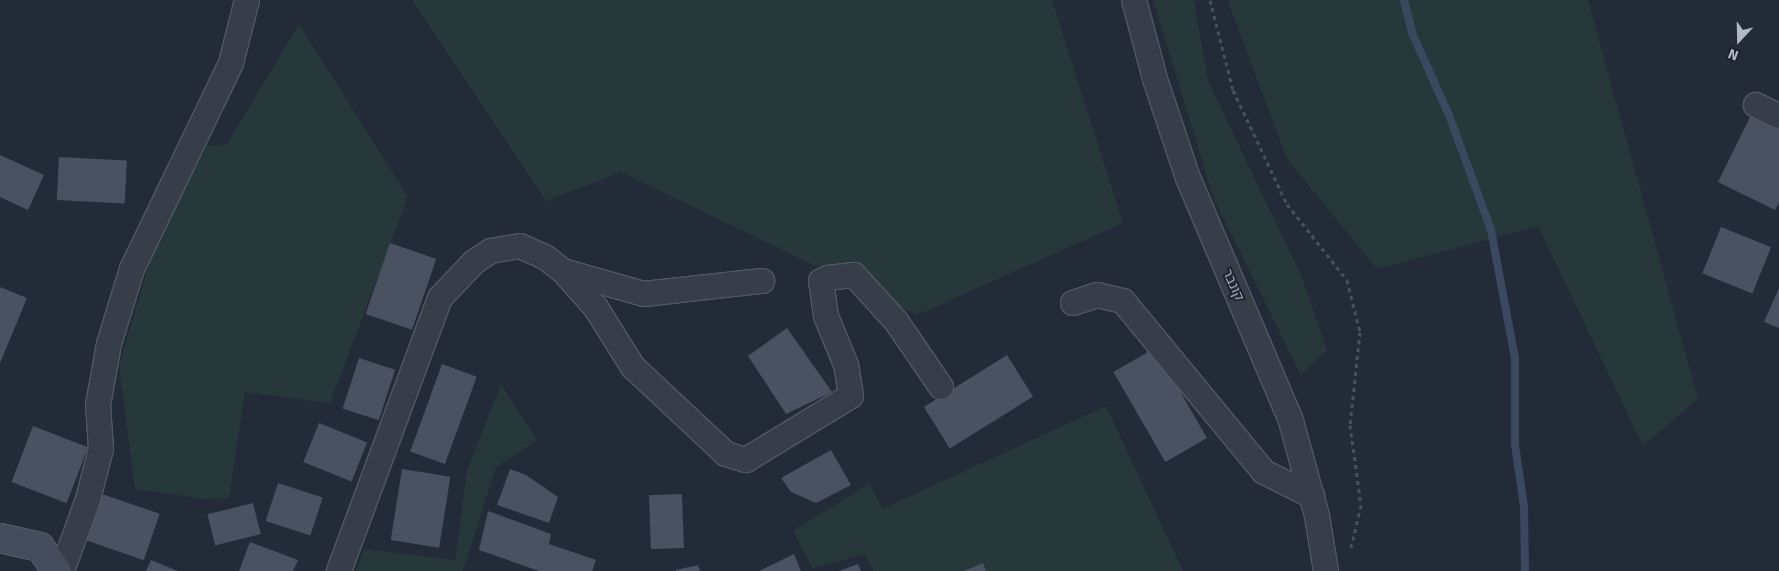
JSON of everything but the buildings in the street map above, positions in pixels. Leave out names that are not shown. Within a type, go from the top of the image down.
[{"type":"street","points":[[62,571],[88,499],[101,449],[98,405],[109,344],[132,269],[231,63],[247,0]]},
{"type":"street","name":"קונבר","points":[[1134,0],[1155,79],[1188,178],[1291,421],[1312,496],[1326,571]]},
{"type":"street","points":[[1756,106],[1779,116]]},
{"type":"street","points":[[339,571],[440,298],[474,262],[491,251],[520,246],[545,257],[563,271],[596,308],[632,367],[726,454],[746,460],[851,396],[846,365],[826,316],[821,281],[828,278],[854,275],[896,321],[941,387]]},
{"type":"street","points":[[563,271],[644,294],[762,281]]},
{"type":"street","points":[[1072,303],[1097,296],[1123,301],[1264,472],[1312,496]]},
{"type":"street","points":[[0,538],[40,547],[57,571]]},
{"type":"path","points":[[1210,0],[1233,90],[1287,204],[1347,280],[1360,332],[1350,425],[1361,505],[1347,562]]},
{"type":"shaded area","points":[[412,0],[1052,0],[1123,223],[917,315],[621,172],[546,201]]},
{"type":"shaded area","points":[[1153,0],[1194,0],[1208,81],[1301,275],[1327,350],[1301,375],[1214,199]]},
{"type":"shaded area","points":[[1229,0],[1588,0],[1698,399],[1643,446],[1538,226],[1377,269],[1287,159]]},
{"type":"shaded area","points":[[299,24],[408,197],[330,403],[245,392],[229,498],[205,499],[135,489],[119,366],[159,231],[207,146],[227,144]]},
{"type":"shaded area","points":[[501,384],[537,440],[496,467],[463,571],[356,571],[364,549],[455,560],[467,471]]},
{"type":"shaded area","points":[[1106,406],[1183,571],[873,571],[865,554],[813,568],[793,531],[870,483],[882,509]]},
{"type":"waterway","points":[[1404,0],[1413,35],[1449,115],[1491,230],[1515,358],[1515,444],[1524,507],[1525,571]]}]
